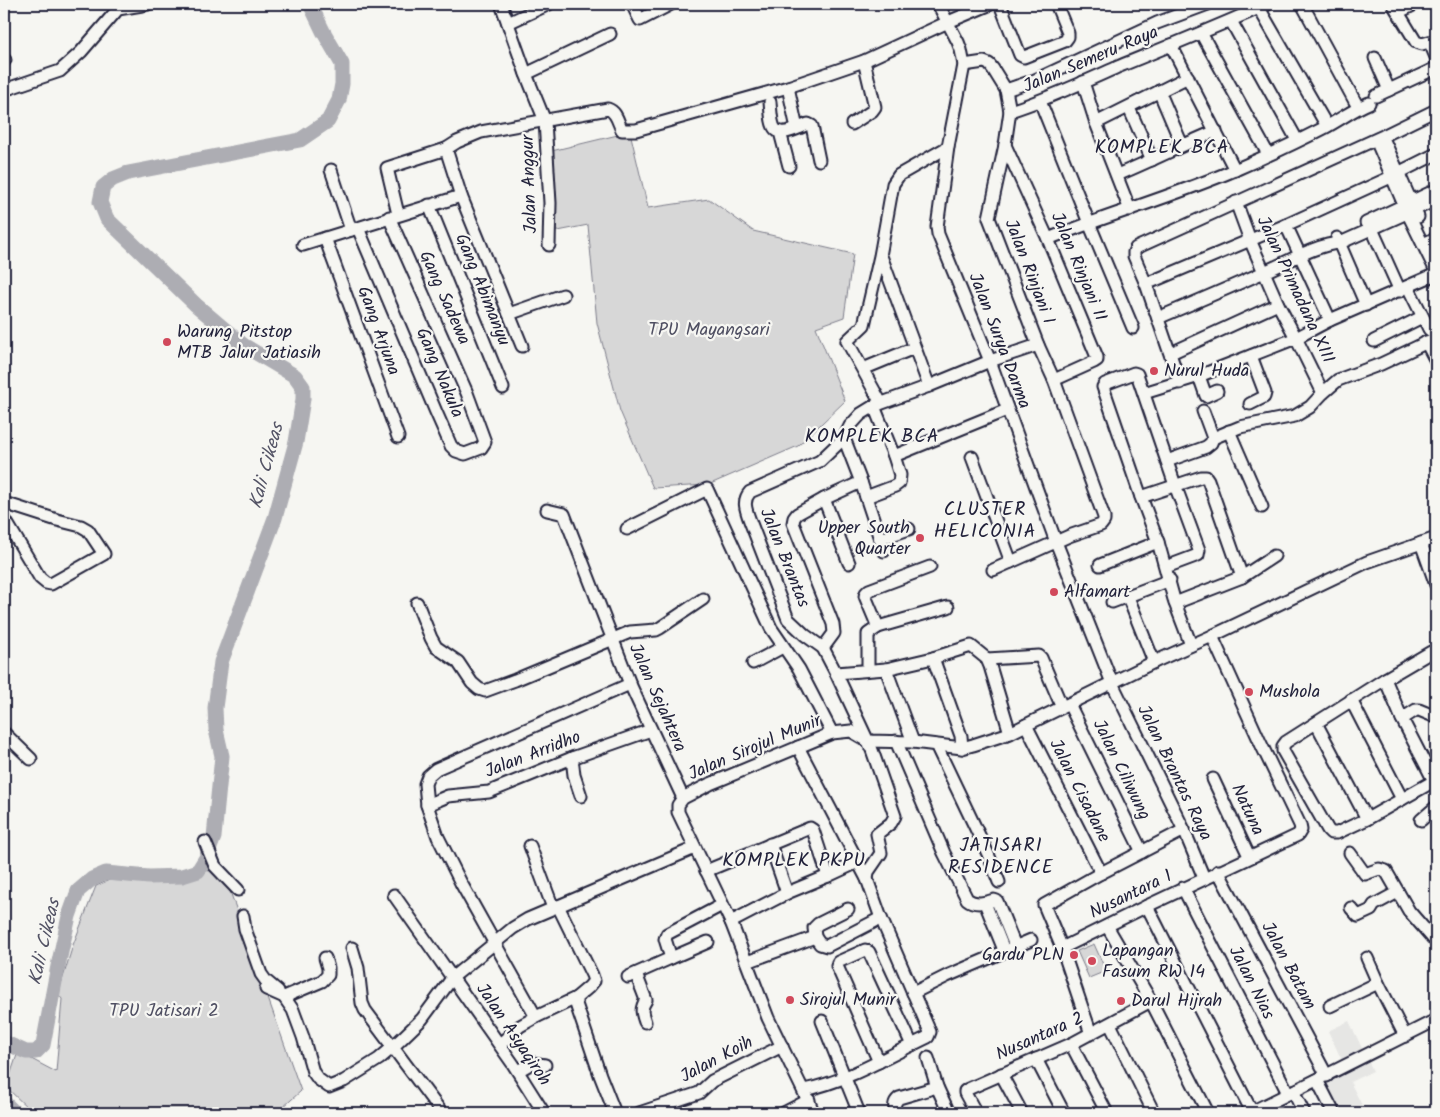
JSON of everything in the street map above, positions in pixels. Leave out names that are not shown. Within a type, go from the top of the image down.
[{"type":"street","points":[[4,90],[60,71],[81,52],[118,9],[148,4]]},
{"type":"street","name":"Jalan Anggur","points":[[501,4],[545,122],[550,203],[549,244]]},
{"type":"street","points":[[508,23],[548,4]]},
{"type":"street","points":[[632,4],[640,20],[671,4]]},
{"type":"street","name":"Jalan Surya Darma","points":[[938,4],[962,50],[964,65],[948,147],[937,227],[938,234],[990,362],[1056,542],[1112,683]]},
{"type":"street","points":[[522,346],[460,196],[446,149],[481,132],[545,122],[608,109],[615,113],[622,130],[636,130],[788,87],[864,61],[991,4]]},
{"type":"street","points":[[1000,4],[1020,55],[1024,57],[1067,39],[1068,34],[1056,4]]},
{"type":"street","points":[[1006,90],[1035,80],[1157,23],[1208,4]]},
{"type":"street","points":[[1302,4],[1368,102]]},
{"type":"street","points":[[1415,4],[1396,8],[1416,42],[1422,44],[1433,41],[1436,57]]},
{"type":"street","points":[[1263,6],[1327,126]]},
{"type":"street","name":"Jalan Semeru Raya","points":[[1010,112],[1263,6]]},
{"type":"street","points":[[1231,21],[1298,140]]},
{"type":"street","points":[[1201,33],[1268,154]]},
{"type":"street","points":[[526,74],[610,34]]},
{"type":"street","points":[[1171,45],[1235,170]]},
{"type":"street","points":[[1375,58],[1389,90]]},
{"type":"street","points":[[852,124],[875,107],[864,61]]},
{"type":"street","name":"Jalan Rinjani I","points":[[964,65],[984,62],[989,64],[1006,90],[1010,112],[1006,145],[989,218],[1038,345],[1054,380],[1104,517],[1101,525],[1056,542],[993,570]]},
{"type":"street","points":[[1048,240],[1088,223],[1130,210],[1235,170],[1327,126],[1389,90],[1436,68]]},
{"type":"street","points":[[1096,123],[1188,77]]},
{"type":"street","points":[[1083,82],[1096,123],[1130,210]]},
{"type":"street","points":[[788,87],[796,124],[801,127]]},
{"type":"street","points":[[1159,91],[1182,145]]},
{"type":"street","points":[[1040,101],[1088,223],[1133,328]]},
{"type":"street","points":[[770,102],[771,124],[773,128],[780,132],[791,131],[808,124],[812,126],[819,160]]},
{"type":"street","points":[[1129,108],[1152,160]]},
{"type":"street","points":[[1180,382],[1146,284],[1134,256],[1136,248],[1379,138],[1436,110]]},
{"type":"street","points":[[1117,174],[1216,131]]},
{"type":"street","points":[[780,132],[789,166]]},
{"type":"street","points":[[1379,138],[1410,208],[1430,241],[1436,255]]},
{"type":"street","name":"Jalan Rinjani II","points":[[1006,145],[1097,357],[1097,360],[1094,362],[1054,380]]},
{"type":"street","points":[[866,497],[895,486],[899,483],[900,475],[863,369],[847,341],[864,325],[880,256],[892,184],[899,175],[948,147]]},
{"type":"street","name":"Gang Sadewa","points":[[446,149],[387,168],[393,216],[467,393]]},
{"type":"street","points":[[1146,284],[1286,225],[1436,154]]},
{"type":"street","points":[[331,170],[355,229]]},
{"type":"street","points":[[1336,241],[1372,229],[1410,208],[1436,190]]},
{"type":"street","points":[[302,245],[460,196]]},
{"type":"street","points":[[1158,318],[1410,208],[1436,200]]},
{"type":"street","name":"Jalan Primadana XIII","points":[[1236,202],[1250,240],[1278,304],[1323,393]]},
{"type":"street","name":"Gang Abimanyu","points":[[429,205],[503,388]]},
{"type":"street","points":[[1286,225],[1330,320]]},
{"type":"street","name":"Gang Nakula","points":[[355,229],[451,446],[460,453],[465,454],[481,448],[485,442],[467,393]]},
{"type":"street","points":[[1372,229],[1404,289],[1430,330],[1436,328]]},
{"type":"street","name":"Gang Arjuna","points":[[325,238],[398,437]]},
{"type":"street","points":[[1336,241],[1366,305]]},
{"type":"street","points":[[1430,241],[1436,271]]},
{"type":"street","points":[[880,256],[929,386]]},
{"type":"street","points":[[1144,393],[1199,376],[1296,338],[1330,320],[1436,274]]},
{"type":"street","points":[[508,314],[563,294]]},
{"type":"street","points":[[1171,353],[1278,304]]},
{"type":"street","points":[[1374,341],[1422,317]]},
{"type":"street","points":[[1212,438],[1240,427],[1295,416],[1310,408],[1323,393],[1343,378],[1381,364],[1431,340],[1436,361]]},
{"type":"street","name":"Jalan Rinjani I","points":[[990,362],[1038,345]]},
{"type":"street","points":[[863,369],[914,348]]},
{"type":"street","points":[[1250,404],[1264,397],[1265,393],[1251,356]]},
{"type":"street","name":"Jalan Brantas","points":[[867,879],[868,872],[881,853],[877,834],[891,823],[895,816],[868,741],[823,648],[788,619],[750,521],[745,501],[750,492],[820,461],[844,438],[850,426],[861,414],[877,405],[990,362]]},
{"type":"street","points":[[1166,567],[1198,555],[1200,552],[1136,373],[1103,385],[1158,542],[1176,603],[1191,645]]},
{"type":"street","points":[[1199,376],[1206,396],[1217,392]]},
{"type":"street","points":[[894,456],[1007,410]]},
{"type":"street","points":[[1167,461],[1206,447],[1211,443],[1212,438],[1203,411]]},
{"type":"street","points":[[1229,431],[1262,506]]},
{"type":"street","points":[[844,438],[882,545],[909,528]]},
{"type":"street","points":[[972,457],[1011,562]]},
{"type":"street","points":[[1141,497],[1206,476],[1242,577]]},
{"type":"street","points":[[823,648],[834,633],[834,624],[793,523],[794,518],[797,514],[824,499],[861,482]]},
{"type":"street","points":[[627,529],[707,489],[771,628],[799,669],[832,733]]},
{"type":"street","points":[[824,499],[849,563]]},
{"type":"street","points":[[4,503],[81,526],[88,530],[104,554],[51,584],[46,583],[40,578],[4,518]]},
{"type":"street","name":"Jalan Sejahtera","points":[[547,510],[564,514],[630,684],[683,798]]},
{"type":"street","name":"Jalan Sirojul Munir","points":[[814,1113],[768,1018],[731,922],[678,812],[678,805],[683,798],[710,784],[832,733],[852,731],[868,741],[913,742],[962,748],[1010,733],[1154,662],[1367,562],[1436,538]]},
{"type":"street","points":[[1100,565],[1158,542]]},
{"type":"street","points":[[1421,543],[1436,585]]},
{"type":"street","points":[[1176,603],[1242,577],[1274,556]]},
{"type":"street","points":[[878,627],[866,593],[869,590],[930,566]]},
{"type":"street","points":[[1112,602],[1170,580]]},
{"type":"street","points":[[1128,597],[1154,662]]},
{"type":"street","points":[[417,603],[430,638],[436,647],[458,662],[472,683],[479,689],[485,690],[515,680],[630,632],[656,630],[703,599]]},
{"type":"street","points":[[868,669],[868,634],[878,627],[948,607]]},
{"type":"street","name":"Nusantara 1","points":[[1062,948],[1183,888],[1298,835],[1301,830],[1212,636]]},
{"type":"street","points":[[836,673],[886,669],[933,658],[968,646],[972,647],[987,659],[1010,733]]},
{"type":"street","points":[[753,663],[783,647]]},
{"type":"street","points":[[1385,679],[1402,719],[1435,781],[1366,819],[1337,833],[1332,833],[1328,830],[1283,751],[1283,746],[1286,742],[1351,700],[1365,693],[1385,679],[1431,652]]},
{"type":"street","name":"Jalan Ciliwung","points":[[987,659],[1039,656],[1041,658],[1142,852]]},
{"type":"street","points":[[933,658],[961,736],[962,748]]},
{"type":"street","points":[[886,669],[913,742]]},
{"type":"street","name":"Jalan Brantas Raya","points":[[1112,683],[1184,830],[1204,878]]},
{"type":"street","points":[[536,1017],[461,883],[438,837],[427,806],[425,784],[428,776],[436,769],[630,684]]},
{"type":"street","points":[[1351,700],[1402,799]]},
{"type":"street","points":[[1402,719],[1416,710],[1436,717]]},
{"type":"street","points":[[1316,723],[1366,819]]},
{"type":"street","name":"Jalan Cisadane","points":[[1026,725],[1101,873]]},
{"type":"street","name":"Jalan Arridho","points":[[427,806],[448,796],[489,792],[572,758],[651,730]]},
{"type":"street","points":[[4,732],[31,759]]},
{"type":"street","points":[[896,741],[944,853],[967,899],[972,902],[991,902],[1009,948]]},
{"type":"street","points":[[936,745],[988,854],[999,882]]},
{"type":"street","points":[[784,1113],[815,1088],[879,1062],[930,1035],[930,1029],[881,918],[867,879],[798,746]]},
{"type":"street","points":[[572,758],[574,775],[581,796]]},
{"type":"street","name":"Natuna","points":[[1213,779],[1250,856]]},
{"type":"street","points":[[1421,820],[1436,807]]},
{"type":"street","points":[[706,871],[810,828],[813,830],[828,876]]},
{"type":"street","points":[[1091,1034],[1062,948],[1044,905],[1184,830]]},
{"type":"street","points":[[205,842],[215,866],[238,890]]},
{"type":"street","points":[[770,844],[788,893]]},
{"type":"street","points":[[500,1044],[520,1026],[576,998],[589,988],[594,981],[556,907],[530,846]]},
{"type":"street","points":[[243,916],[245,929],[261,974],[293,1010],[313,1072],[318,1079],[329,1087],[344,1081],[393,1047],[422,1019],[453,977],[513,928],[528,919],[695,848]]},
{"type":"street","points":[[1350,853],[1366,874],[1379,869],[1386,870],[1409,911],[1436,941]]},
{"type":"street","points":[[731,922],[788,893],[858,862]]},
{"type":"street","name":"Jalan Batam","points":[[1218,872],[1322,1078],[1334,1113]]},
{"type":"street","name":"Jalan Nias","points":[[1183,888],[1291,1092],[1304,1113]]},
{"type":"street","points":[[1350,908],[1358,916],[1371,910],[1374,904],[1398,892]]},
{"type":"street","name":"Jalan Asyaqiroh","points":[[394,895],[500,1044],[544,1113]]},
{"type":"street","points":[[671,958],[665,939],[667,934],[722,904]]},
{"type":"street","points":[[1146,906],[1257,1111],[1291,1092],[1436,1020]]},
{"type":"street","points":[[848,909],[818,924],[814,928],[815,937],[820,944],[827,946],[881,918]]},
{"type":"street","points":[[1107,926],[1151,1001],[1208,1113]]},
{"type":"street","points":[[747,962],[815,937]]},
{"type":"street","points":[[913,993],[1030,940]]},
{"type":"street","points":[[645,1022],[641,1007],[646,1000],[632,976],[708,942]]},
{"type":"street","points":[[352,948],[358,968],[362,1003],[365,1010],[442,1113]]},
{"type":"street","points":[[879,1062],[837,966],[838,962],[865,950],[870,952],[912,1045]]},
{"type":"street","points":[[266,989],[282,996],[322,982],[328,975],[325,958]]},
{"type":"street","points":[[1367,958],[1404,1036]]},
{"type":"street","points":[[1330,1006],[1378,983]]},
{"type":"street","points":[[576,998],[576,1004],[600,1075],[616,1113]]},
{"type":"street","name":"Nusantara 2","points":[[976,1113],[965,1091],[1071,1044],[1151,1001]]},
{"type":"street","points":[[822,1021],[859,1113]]},
{"type":"street","points":[[1110,1024],[1154,1113]]},
{"type":"street","points":[[1071,1044],[1106,1113]]},
{"type":"street","name":"Jalan Koih","points":[[638,1113],[699,1093],[712,1081],[782,1046]]},
{"type":"street","points":[[928,1058],[937,1087],[949,1113]]},
{"type":"street","points":[[1036,1059],[1064,1113]]},
{"type":"street","points":[[518,1071],[532,1063],[546,1065]]},
{"type":"street","points":[[1001,1074],[1022,1113]]},
{"type":"street","points":[[897,1113],[894,1104],[899,1098],[937,1087]]},
{"type":"street","points":[[660,1113],[667,1111],[670,1113]]},
{"type":"shaded area","points":[[1349,1021],[1373,1071],[1350,1082],[1366,1113],[1332,1113],[1318,1084],[1348,1073],[1328,1031]]},
{"type":"green space","name":"TPU Mayangsari","points":[[630,132],[648,208],[709,199],[753,231],[853,254],[844,317],[816,327],[845,401],[798,446],[708,485],[653,488],[620,411],[597,323],[588,225],[553,232],[539,154]]},
{"type":"green space","name":"TPU Jatisari 2","points":[[221,866],[301,1091],[281,1109],[270,1113],[33,1113],[6,1087],[18,1052],[56,1072],[62,999],[58,994],[73,945],[96,886],[116,877],[179,882]]},
{"type":"green space","name":"Lapangan Fasum RW 14","points":[[1094,944],[1106,971],[1089,978],[1077,951]]},
{"type":"waterway","name":"Kali Cikeas","points":[[4,1042],[26,1052],[36,1052],[43,1045],[69,916],[78,891],[92,879],[106,873],[149,877],[182,876],[198,871],[206,858],[214,837],[222,756],[216,730],[215,708],[221,662],[275,518],[296,442],[303,399],[303,387],[295,376],[243,345],[196,305],[107,219],[100,202],[103,187],[113,179],[128,173],[300,140],[328,121],[339,100],[342,84],[342,64],[310,4]]},
{"type":"waterway","name":"Kali Cikeas","points":[[4,1102],[15,1113]]},
{"type":"place","name":"Warung Pitstop MTB Jalur Jatiasih","points":[[167,342]]},
{"type":"place","name":"Nurul Huda","points":[[1154,371]]},
{"type":"place","name":"Upper South Quarter","points":[[920,538]]},
{"type":"place","name":"Alfamart","points":[[1054,592]]},
{"type":"place","name":"Mushola","points":[[1249,692]]},
{"type":"place","name":"Gardu PLN","points":[[1074,955]]},
{"type":"place","name":"Lapangan Fasum RW 14","points":[[1092,961]]},
{"type":"place","name":"Sirojul Munir","points":[[790,1000]]},
{"type":"place","name":"Darul Hijrah","points":[[1121,1001]]},
{"type":"district","name":"KOMPLEK BCA","points":[[1162,148]]},
{"type":"district","name":"KOMPLEK BCA","points":[[872,437]]},
{"type":"district","name":"CLUSTER HELICONIA","points":[[985,521]]},
{"type":"district","name":"JATISARI RESIDENCE","points":[[1001,857]]},
{"type":"district","name":"KOMPLEK PKPU","points":[[794,861]]}]
